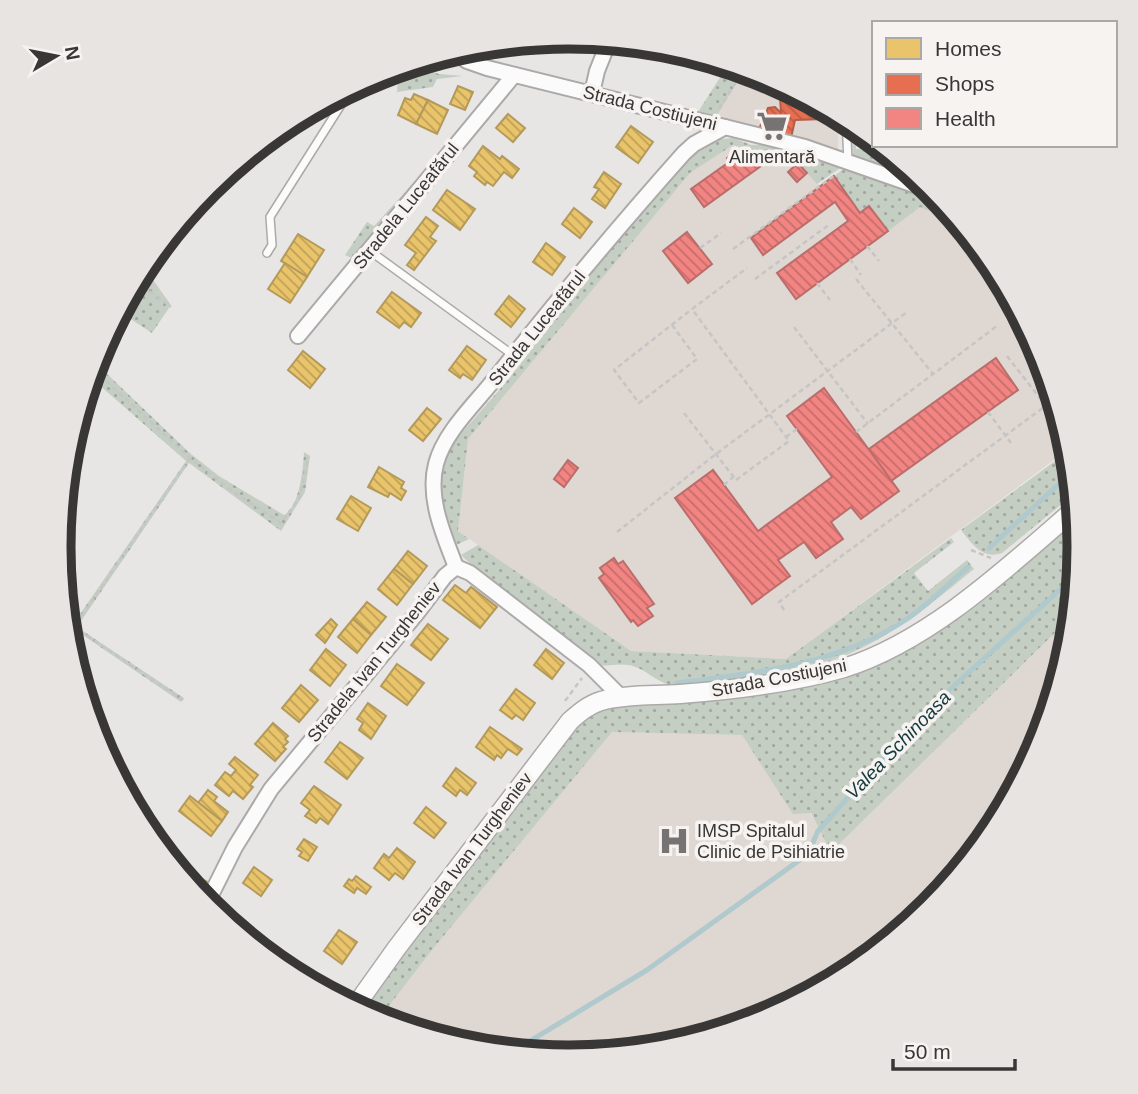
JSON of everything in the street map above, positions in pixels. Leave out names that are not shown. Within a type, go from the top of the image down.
[{"type":"street","points":[[592,93],[605,50]]},
{"type":"street","name":"Strada Costiujeni","points":[[466,60],[514,75],[805,147],[908,183]]},
{"type":"street","name":"Stradela Luceafărul","points":[[298,336],[514,75]]},
{"type":"street","name":"Strada Luceafărul","points":[[456,567],[438,516],[435,467],[448,438],[513,355],[684,153],[717,125]]},
{"type":"street","name":"Strada Costiujeni","points":[[600,701],[697,693],[776,682],[830,671],[866,659],[931,625],[996,577],[1066,517]]},
{"type":"street","name":"Stradela Ivan Turgheniev","points":[[212,893],[235,847],[271,789],[445,576],[456,567],[470,572],[589,665],[622,698]]},
{"type":"street","name":"Strada Ivan Turgheniev","points":[[360,999],[570,721],[582,710],[600,701]]},
{"type":"lane","points":[[267,253],[272,245],[270,216],[343,103]]},
{"type":"lane","points":[[847,134],[849,162]]},
{"type":"lane","points":[[370,251],[513,355]]},
{"type":"path","points":[[717,125],[739,79]]},
{"type":"path","points":[[733,249],[819,186]]},
{"type":"path","points":[[755,279],[830,224]]},
{"type":"path","points":[[700,248],[721,233]]},
{"type":"path","points":[[867,246],[879,261]]},
{"type":"path","points":[[786,256],[791,263]]},
{"type":"path","points":[[850,259],[861,275]]},
{"type":"path","points":[[672,325],[696,359],[639,402],[614,370],[692,309],[747,268]]},
{"type":"path","points":[[856,279],[933,374]]},
{"type":"path","points":[[817,283],[830,300]]},
{"type":"path","points":[[145,286],[170,307]]},
{"type":"path","points":[[684,413],[736,480],[789,440],[692,309]]},
{"type":"path","points":[[617,532],[716,454],[907,312]]},
{"type":"path","points":[[856,432],[997,326]]},
{"type":"path","points":[[794,327],[868,424]]},
{"type":"path","points":[[784,610],[779,602],[1045,406],[1007,356]]},
{"type":"path","points":[[102,375],[190,458],[231,490],[281,523],[300,497],[308,457]]},
{"type":"path","points":[[988,412],[1011,443]]},
{"type":"path","points":[[786,437],[797,429]]},
{"type":"path","points":[[77,623],[190,458]]},
{"type":"path","points":[[724,485],[733,477]]},
{"type":"path","points":[[78,630],[183,700]]},
{"type":"shaded area","points":[[431,71],[463,76],[437,79],[433,87],[397,92],[398,81]]},
{"type":"shaded area","points":[[723,73],[739,79],[716,117],[698,112]]},
{"type":"shaded area","points":[[739,79],[789,100],[839,129],[838,151],[716,117]]},
{"type":"shaded area","points":[[852,137],[856,140],[856,149],[866,148],[880,159],[883,167],[853,158]]},
{"type":"shaded area","points":[[734,138],[751,145],[785,146],[765,154],[733,145],[690,173],[468,439],[458,531],[469,539],[454,546],[439,490],[439,469],[446,451],[507,381],[582,282],[680,162],[721,139]]},
{"type":"shaded area","points":[[733,145],[798,163],[820,186],[834,176],[860,212],[869,206],[920,207],[939,215],[983,270],[1016,327],[1041,387],[1057,450],[1058,457],[786,659],[631,651],[458,531],[468,439],[690,173]]},
{"type":"shaded area","points":[[796,155],[846,164],[817,184],[798,163],[789,161]]},
{"type":"shaded area","points":[[849,165],[916,191],[936,211],[934,213],[920,207],[888,231],[870,206],[860,213],[834,176]]},
{"type":"shaded area","points":[[429,166],[356,260],[345,255],[367,222],[374,226]]},
{"type":"shaded area","points":[[151,277],[171,305],[152,333],[129,318],[105,372],[191,454],[219,476],[284,515],[297,496],[304,452],[310,456],[305,492],[281,531],[189,463],[78,626],[76,619],[186,461],[98,384],[122,327]]},
{"type":"shaded area","points":[[1059,458],[1065,502],[1002,553],[995,555],[984,552],[961,530]]},
{"type":"shaded area","points":[[1066,525],[1066,580],[1060,628],[831,852],[811,813],[793,814],[742,735],[612,732],[386,1010],[367,1002],[581,719],[602,708],[858,668]]},
{"type":"shaded area","points":[[951,538],[954,542],[914,573],[928,591],[967,560],[974,569],[891,632],[854,651],[814,665],[723,682],[685,686],[663,683],[634,666],[596,665],[502,593],[461,555],[478,545],[631,651],[786,659]]},
{"type":"shaded area","points":[[78,628],[184,698],[181,702],[79,632]]},
{"type":"shaded area","name":"IMSP Spitalul Clinic de Psihiatrie","points":[[1060,628],[1050,676],[1029,738],[1016,767],[983,824],[921,899],[872,942],[818,978],[789,994],[729,1019],[666,1035],[602,1044],[504,1041],[440,1028],[386,1010],[612,732],[742,735],[793,813],[810,813],[832,851]]},
{"type":"building: Homes","points":[[458,86],[473,92],[465,110],[450,104]]},
{"type":"building: Homes","points":[[414,94],[428,100],[416,124],[398,115],[405,98],[411,100]]},
{"type":"building: Homes","points":[[428,100],[448,110],[437,134],[416,124]]},
{"type":"building: Homes","points":[[508,114],[525,128],[513,142],[496,128]]},
{"type":"building: Homes","points":[[631,126],[653,142],[638,163],[616,147]]},
{"type":"building: Homes","points":[[483,146],[519,169],[512,178],[504,172],[493,186],[487,182],[485,185],[474,176],[477,172],[469,166]]},
{"type":"building: Homes","points":[[604,172],[621,184],[605,208],[592,199],[599,189],[594,187]]},
{"type":"building: Homes","points":[[447,190],[475,209],[460,230],[433,210]]},
{"type":"building: Homes","points":[[574,208],[592,222],[580,238],[562,224]]},
{"type":"building: Homes","points":[[426,217],[438,226],[430,237],[436,241],[414,270],[407,265],[416,253],[405,245]]},
{"type":"building: Homes","points":[[298,234],[324,250],[307,277],[281,261]]},
{"type":"building: Homes","points":[[546,243],[565,257],[552,275],[533,262]]},
{"type":"building: Homes","points":[[285,263],[307,277],[290,303],[268,289]]},
{"type":"building: Homes","points":[[392,292],[421,313],[411,327],[404,322],[399,328],[377,312]]},
{"type":"building: Homes","points":[[509,296],[525,309],[511,327],[495,314]]},
{"type":"building: Homes","points":[[467,346],[486,360],[472,380],[463,374],[460,378],[449,370]]},
{"type":"building: Homes","points":[[303,351],[325,369],[310,388],[288,370]]},
{"type":"building: Homes","points":[[427,408],[441,419],[423,441],[409,430]]},
{"type":"building: Homes","points":[[379,467],[404,482],[401,488],[406,491],[401,500],[390,493],[388,497],[368,487]]},
{"type":"building: Homes","points":[[351,496],[371,508],[358,531],[337,519]]},
{"type":"building: Homes","points":[[408,551],[427,566],[413,584],[394,569]]},
{"type":"building: Homes","points":[[394,569],[413,584],[397,605],[378,589]]},
{"type":"building: Homes","points":[[455,585],[466,593],[471,587],[497,607],[480,628],[443,600]]},
{"type":"building: Homes","points":[[367,602],[386,617],[371,635],[353,619]]},
{"type":"building: Homes","points":[[331,619],[337,625],[325,643],[316,635]]},
{"type":"building: Homes","points":[[353,619],[371,635],[357,653],[338,637]]},
{"type":"building: Homes","points":[[428,624],[448,639],[431,660],[411,645]]},
{"type":"building: Homes","points":[[326,649],[346,665],[330,686],[310,670]]},
{"type":"building: Homes","points":[[546,649],[564,663],[552,679],[534,665]]},
{"type":"building: Homes","points":[[397,664],[424,683],[407,705],[381,686]]},
{"type":"building: Homes","points":[[301,685],[318,700],[299,722],[282,708]]},
{"type":"building: Homes","points":[[516,689],[535,703],[523,720],[516,715],[512,719],[500,710]]},
{"type":"building: Homes","points":[[368,703],[386,716],[371,739],[359,730],[363,723],[357,719]]},
{"type":"building: Homes","points":[[273,723],[288,736],[285,739],[288,742],[283,747],[286,749],[275,761],[255,744]]},
{"type":"building: Homes","points":[[490,727],[522,749],[517,755],[508,749],[501,758],[497,755],[494,760],[476,747]]},
{"type":"building: Homes","points":[[340,742],[363,758],[347,779],[325,762]]},
{"type":"building: Homes","points":[[235,757],[258,775],[250,785],[253,787],[243,799],[233,791],[229,796],[215,785],[225,772],[231,776],[236,770],[229,764]]},
{"type":"building: Homes","points":[[456,768],[476,783],[467,795],[460,790],[456,796],[443,786]]},
{"type":"building: Homes","points":[[314,786],[341,805],[328,824],[320,818],[316,823],[305,816],[310,810],[301,803]]},
{"type":"building: Homes","points":[[208,790],[217,797],[214,801],[228,812],[222,821],[198,803]]},
{"type":"building: Homes","points":[[190,796],[222,821],[211,836],[179,811]]},
{"type":"building: Homes","points":[[426,807],[446,823],[434,838],[414,823]]},
{"type":"building: Homes","points":[[304,839],[317,847],[308,861],[299,856],[302,852],[297,849]]},
{"type":"building: Homes","points":[[397,848],[415,862],[403,879],[395,873],[389,880],[374,868],[384,854],[389,858]]},
{"type":"building: Homes","points":[[254,867],[272,880],[261,896],[243,883]]},
{"type":"building: Homes","points":[[196,876],[211,884],[208,889]]},
{"type":"building: Homes","points":[[356,876],[371,887],[366,894],[357,888],[354,893],[344,886],[349,879],[352,881]]},
{"type":"building: Homes","points":[[339,930],[357,942],[342,964],[324,951]]},
{"type":"building: Homes","points":[[310,969],[328,982],[320,978],[309,971]]},
{"type":"building: Shops","points":[[780,97],[823,119],[795,120],[791,138],[759,129],[768,108],[775,107],[781,113]]},
{"type":"building: Health","points":[[737,151],[753,155],[761,166],[704,207],[691,189],[729,162],[727,158]]},
{"type":"building: Health","points":[[798,163],[807,173],[797,182],[788,172]]},
{"type":"building: Health","points":[[834,176],[860,213],[869,206],[888,231],[796,299],[777,273],[848,221],[835,202],[763,255],[751,238]]},
{"type":"building: Health","points":[[687,232],[712,264],[688,283],[663,251]]},
{"type":"building: Health","points":[[996,358],[1018,390],[891,481],[869,449]]},
{"type":"building: Health","points":[[824,388],[899,491],[861,519],[851,507],[831,522],[843,539],[816,558],[804,542],[778,560],[790,576],[752,604],[675,498],[713,470],[758,531],[832,477],[787,416]]},
{"type":"building: Health","points":[[568,460],[578,468],[564,487],[554,479]]},
{"type":"building: Health","points":[[614,558],[618,564],[623,561],[654,604],[647,608],[653,616],[638,626],[633,620],[631,622],[599,578],[604,574],[600,568]]},
{"type":"waterway","points":[[989,548],[1063,480]]},
{"type":"waterway","points":[[677,683],[796,664],[853,647],[881,635],[907,619],[968,567]]},
{"type":"waterway","name":"Valea Schinoasa","points":[[527,1043],[647,970],[808,854],[818,831],[922,715],[1066,584]]},
{"type":"place","name":"Alimentară","points":[[772,126]]},
{"type":"place","name":"IMSP Spitalul Clinic de Psihiatrie","points":[[674,841]]}]
